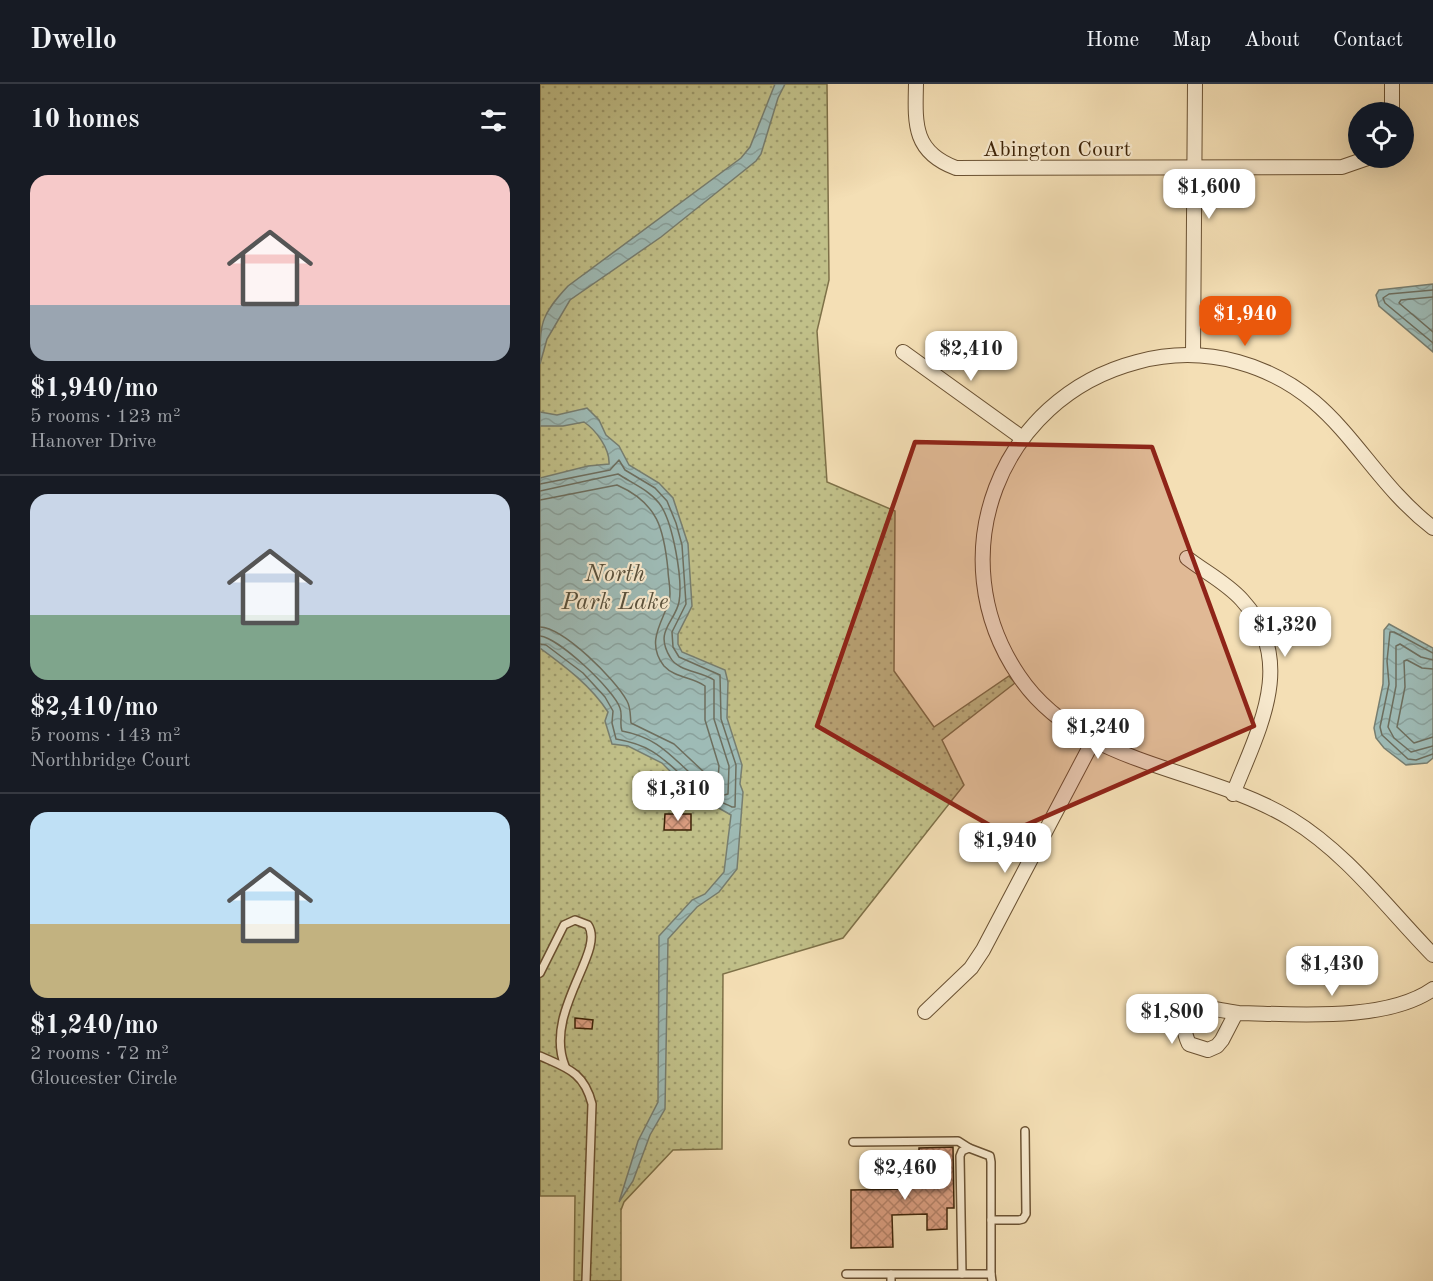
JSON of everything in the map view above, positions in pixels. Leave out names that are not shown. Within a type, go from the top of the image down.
[{"type":"street","name":"Abington Court","points":[[916,84],[915,120],[918,133],[933,156],[956,168],[1342,167],[1348,165]]},
{"type":"street","points":[[1193,355],[1194,84]]},
{"type":"street","points":[[1392,84],[1392,102]]},
{"type":"street","points":[[903,352],[1021,437]]},
{"type":"street","points":[[1433,528],[1408,506],[1339,424],[1304,392],[1273,375],[1238,362],[1193,355],[1148,359],[1101,374],[1058,400],[1021,437],[997,482],[984,531],[984,580],[988,605],[1004,651],[1032,694],[1071,727],[1093,741],[1287,817],[1330,847],[1354,868],[1433,955]]},
{"type":"street","points":[[1186,558],[1229,587],[1243,601],[1259,625],[1268,653],[1271,670],[1269,700],[1233,794]]},
{"type":"street","points":[[925,1012],[971,968],[983,950],[1093,741]]},
{"type":"street","points":[[1236,1012],[1366,1012],[1401,1005],[1433,989]]},
{"type":"lane","points":[[540,973],[564,925],[575,920],[588,925],[592,936],[591,949],[567,999],[560,1028],[559,1041],[565,1066]]},
{"type":"lane","points":[[540,1056],[565,1066],[582,1081],[592,1104],[586,1281]]},
{"type":"lane","points":[[991,1220],[1019,1220],[1023,1219],[1026,1214],[1025,1131]]},
{"type":"lane","points":[[846,1274],[891,1278],[962,1274],[992,1277],[990,1156],[958,1141],[853,1142]]},
{"type":"lane","points":[[962,1274],[960,1156],[962,1151],[969,1148]]},
{"type":"highlighted area","points":[[915,442],[1152,447],[1254,726],[1005,834],[817,726]]},
{"type":"shaded area","points":[[540,84],[827,84],[829,280],[817,331],[827,482],[895,511],[894,671],[934,727],[1009,676],[1015,683],[942,740],[964,785],[843,938],[723,974],[722,1149],[673,1150],[624,1202],[621,1210],[621,1281],[574,1281],[575,1196],[540,1196]]},
{"type":"water","points":[[775,84],[785,84],[778,98],[761,154],[756,161],[661,237],[570,300],[547,339],[540,364],[541,329],[547,313],[559,296],[568,286],[741,158],[750,147]]},
{"type":"water","points":[[1433,284],[1433,352],[1379,306],[1376,295],[1379,290]]},
{"type":"water","name":"North Park Lake","points":[[587,408],[599,420],[606,435],[619,446],[629,465],[659,483],[673,498],[688,544],[692,606],[678,634],[678,644],[682,652],[725,670],[728,682],[727,718],[742,765],[740,784],[743,792],[737,869],[719,892],[697,907],[668,939],[665,1109],[650,1135],[633,1181],[619,1202],[638,1141],[658,1102],[659,936],[692,900],[705,894],[724,872],[731,815],[692,793],[662,763],[628,746],[612,744],[605,721],[608,712],[577,677],[540,648],[540,478],[588,466],[609,464],[609,458],[601,440],[584,422],[563,426],[540,426],[540,412],[557,415]]},
{"type":"water","points":[[1389,624],[1433,648],[1433,758],[1427,763],[1406,765],[1384,748],[1376,738],[1374,728],[1383,684],[1384,630]]},
{"type":"building","points":[[665,814],[691,814],[691,830],[664,830]]},
{"type":"building","points":[[575,1018],[593,1020],[592,1029],[575,1028]]},
{"type":"building","points":[[953,1147],[954,1208],[947,1208],[947,1229],[927,1230],[927,1214],[892,1215],[893,1247],[851,1248],[851,1190],[907,1189],[907,1182],[919,1182],[919,1148]]}]
